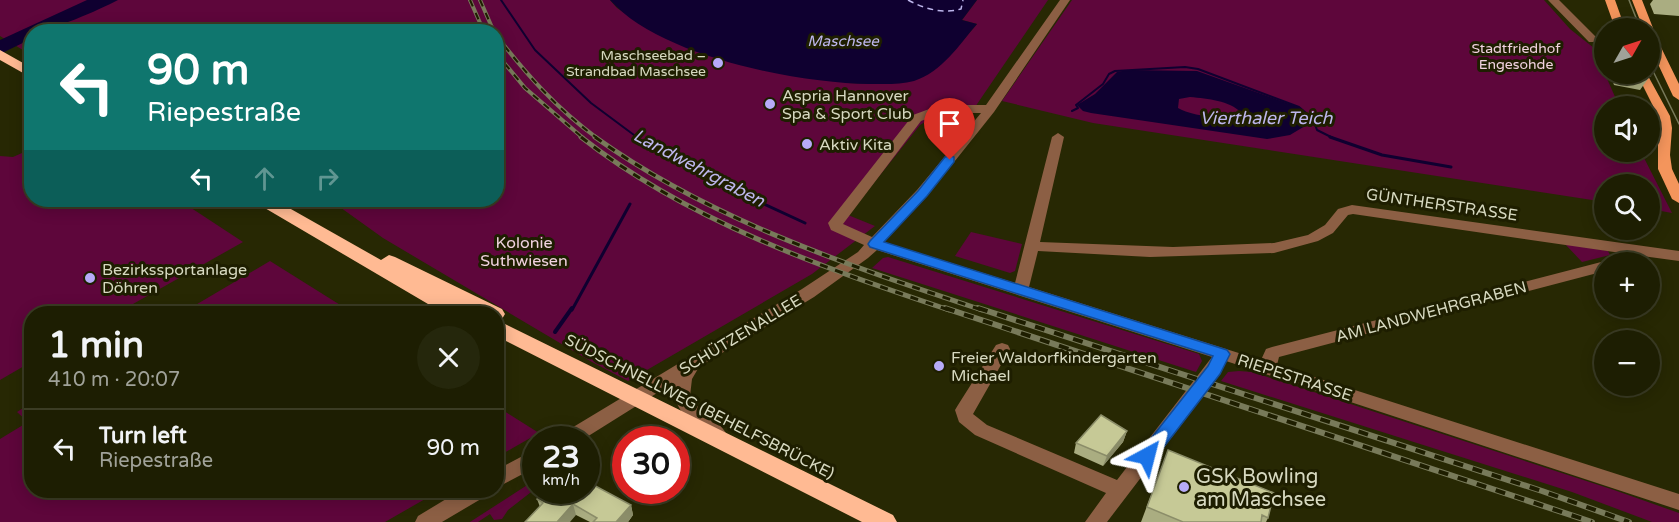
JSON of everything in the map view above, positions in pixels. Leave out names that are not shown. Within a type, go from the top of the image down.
[{"type":"highway","points":[[0,42],[24,64]]},
{"type":"highway","points":[[0,54],[24,66]]},
{"type":"highway","points":[[281,207],[448,306]]},
{"type":"highway","points":[[282,207],[374,255],[460,306]]},
{"type":"highway","points":[[374,255],[416,273],[480,306]]},
{"type":"highway","points":[[504,318],[590,366],[607,385],[634,399]]},
{"type":"highway","name":"SÜDSCHNELLWEG (BEHELFSBRÜCKE)","points":[[504,331],[885,522]]},
{"type":"highway","name":"SÜDSCHNELLWEG (BEHELFSBRÜCKE)","points":[[504,338],[868,522]]},
{"type":"main road","points":[[1610,0],[1616,18]]},
{"type":"main road","points":[[1636,0],[1644,18]]},
{"type":"main road","points":[[1660,56],[1679,96]]},
{"type":"main road","points":[[1647,84],[1664,116],[1665,169],[1679,199]]},
{"type":"main road","points":[[634,399],[868,522]]},
{"type":"street","name":"SCHÜTZENALLEE","points":[[589,426],[852,264],[875,244],[922,194],[1065,0]]},
{"type":"street","points":[[1554,0],[1593,40]]},
{"type":"street","name":"RIEPESTRASSE","points":[[984,108],[940,109],[917,118],[842,213],[835,223],[838,230],[875,244],[1679,502]]},
{"type":"street","points":[[1021,290],[1058,137]]},
{"type":"street","name":"GÜNTHERSTRASSE","points":[[1032,246],[1122,253],[1251,250],[1282,246],[1324,233],[1336,224],[1343,212],[1352,209],[1679,256]]},
{"type":"street","name":"AM LANDWEHRGRABEN","points":[[1267,368],[1272,353],[1594,269]]},
{"type":"street","points":[[1002,349],[964,410],[965,417],[981,430],[1120,490]]},
{"type":"street","points":[[1095,522],[1214,369],[1222,354]]},
{"type":"street","points":[[694,363],[686,371],[678,391],[683,403],[739,454]]},
{"type":"street","points":[[504,475],[522,465]]},
{"type":"street","points":[[425,522],[466,498]]},
{"type":"green space","name":"Kolonie Suthwiesen","points":[[0,0],[610,0],[617,8],[650,30],[848,83],[894,83],[923,76],[947,58],[977,24],[962,20],[977,0],[1048,0],[973,110],[940,113],[920,125],[848,215],[875,226],[812,274],[628,381],[504,310],[504,306],[498,306],[383,238],[340,207],[504,207],[504,24],[24,24],[24,51],[0,36]]},
{"type":"green space","name":"Stadtfriedhof Engesohde","points":[[1072,0],[1544,0],[1570,29],[1594,48],[1594,84],[1609,84],[1615,96],[1594,96],[1594,162],[1646,162],[1652,174],[1594,174],[1594,200],[1093,123],[1002,101]]},
{"type":"green space","name":"Bezirkssportanlage Döhren","points":[[24,152],[24,207],[190,207],[243,242],[129,306],[24,306],[24,366],[0,380],[0,156],[13,157]]},
{"type":"green space","points":[[1660,189],[1672,213],[1660,211]]},
{"type":"green space","points":[[971,232],[1022,244],[1015,271],[1010,273],[955,256]]},
{"type":"green space","points":[[1565,244],[1608,252],[1594,252],[1594,259],[1582,262]]},
{"type":"green space","points":[[888,257],[1199,354],[1202,361],[1196,372],[872,268],[883,258]]},
{"type":"green space","name":"Bezirkssportanlage Döhren","points":[[270,261],[342,306],[194,306]]},
{"type":"green space","points":[[1228,372],[1252,372],[1614,490],[1679,513],[1679,522],[1652,522],[1572,492],[1221,381]]},
{"type":"green space","points":[[24,408],[24,418],[17,412]]},
{"type":"green space","points":[[504,411],[528,426],[522,426],[522,443],[504,453]]},
{"type":"green space","points":[[24,424],[24,498],[427,498],[385,522],[0,522],[0,439]]},
{"type":"green space","points":[[522,488],[522,499],[508,510],[502,519],[494,520],[490,514],[478,522],[470,522]]},
{"type":"water","points":[[87,0],[118,0],[63,24],[35,24]]},
{"type":"water","name":"Maschsee","points":[[610,0],[977,0],[962,20],[977,24],[941,65],[924,77],[897,84],[869,84],[805,78],[730,63],[661,37],[632,20]]},
{"type":"water","points":[[24,29],[24,42],[0,54],[0,40]]},
{"type":"water","name":"Vierthaler Teich","points":[[1128,70],[1197,71],[1298,107],[1307,115],[1310,123],[1290,135],[1267,139],[1091,113],[1083,111],[1077,105],[1095,94],[1117,72]],"holes":[[[1190,97],[1224,103],[1242,113],[1228,117],[1210,116],[1178,108],[1179,99]]]},
{"type":"building","points":[[1101,415],[1127,431],[1107,456],[1076,443]]},
{"type":"building","name":"GSK Bowling am Maschsee","points":[[1168,450],[1274,493],[1268,518],[1262,515],[1261,522],[1183,522],[1147,507]]},
{"type":"building","points":[[600,488],[612,495],[612,504],[631,505],[616,522],[593,522],[597,518],[573,504],[600,504]]},
{"type":"building","points":[[542,504],[573,504],[557,522],[525,522]]},
{"type":"waterway","name":"Landwehrgraben","points":[[501,0],[535,50],[591,103],[638,138]]},
{"type":"waterway","name":"Landwehrgraben","points":[[1072,111],[1078,108],[1076,105],[1103,84],[1109,74],[1115,71],[1185,67],[1198,69],[1299,107],[1313,119],[1317,130],[1333,138]]},
{"type":"waterway","name":"Landwehrgraben","points":[[636,137],[725,186],[805,223]]},
{"type":"waterway","name":"Landwehrgraben","points":[[1330,137],[1382,155],[1451,167]]},
{"type":"waterway","points":[[572,310],[630,204]]},
{"type":"waterway","points":[[555,332],[572,308]]},
{"type":"ferry route","points":[[908,0],[940,11],[961,9],[963,0]]},
{"type":"tram line","points":[[1629,0],[1636,18]]},
{"type":"tram line","points":[[1659,84],[1679,124]]},
{"type":"railway","points":[[470,0],[480,24]]},
{"type":"railway","points":[[480,0],[490,24]]},
{"type":"railway","points":[[504,45],[543,90],[597,138]]},
{"type":"railway","points":[[504,63],[525,88],[583,138]]},
{"type":"railway","points":[[581,137],[622,167],[666,193],[757,239],[853,277],[949,310]]},
{"type":"railway","points":[[595,137],[685,193],[781,238],[881,276],[982,310]]},
{"type":"railway","points":[[945,308],[1592,522]]},
{"type":"railway","points":[[978,308],[1542,491],[1629,522]]},
{"type":"place","name":"Maschseebad – Strandbad Maschsee","points":[[718,63]]},
{"type":"place","name":"Aspria Hannover Spa & Sport Club","points":[[770,104]]},
{"type":"place","name":"Aktiv Kita","points":[[807,144]]},
{"type":"place","name":"Bezirkssportanlage Döhren","points":[[90,278]]},
{"type":"place","name":"Freier Waldorfkindergarten Michael","points":[[939,366]]},
{"type":"place","name":"GSK Bowling am Maschsee","points":[[1184,487]]},
{"type":"route","points":[[950,160],[875,244],[1222,354],[1214,369],[1147,456]]}]
